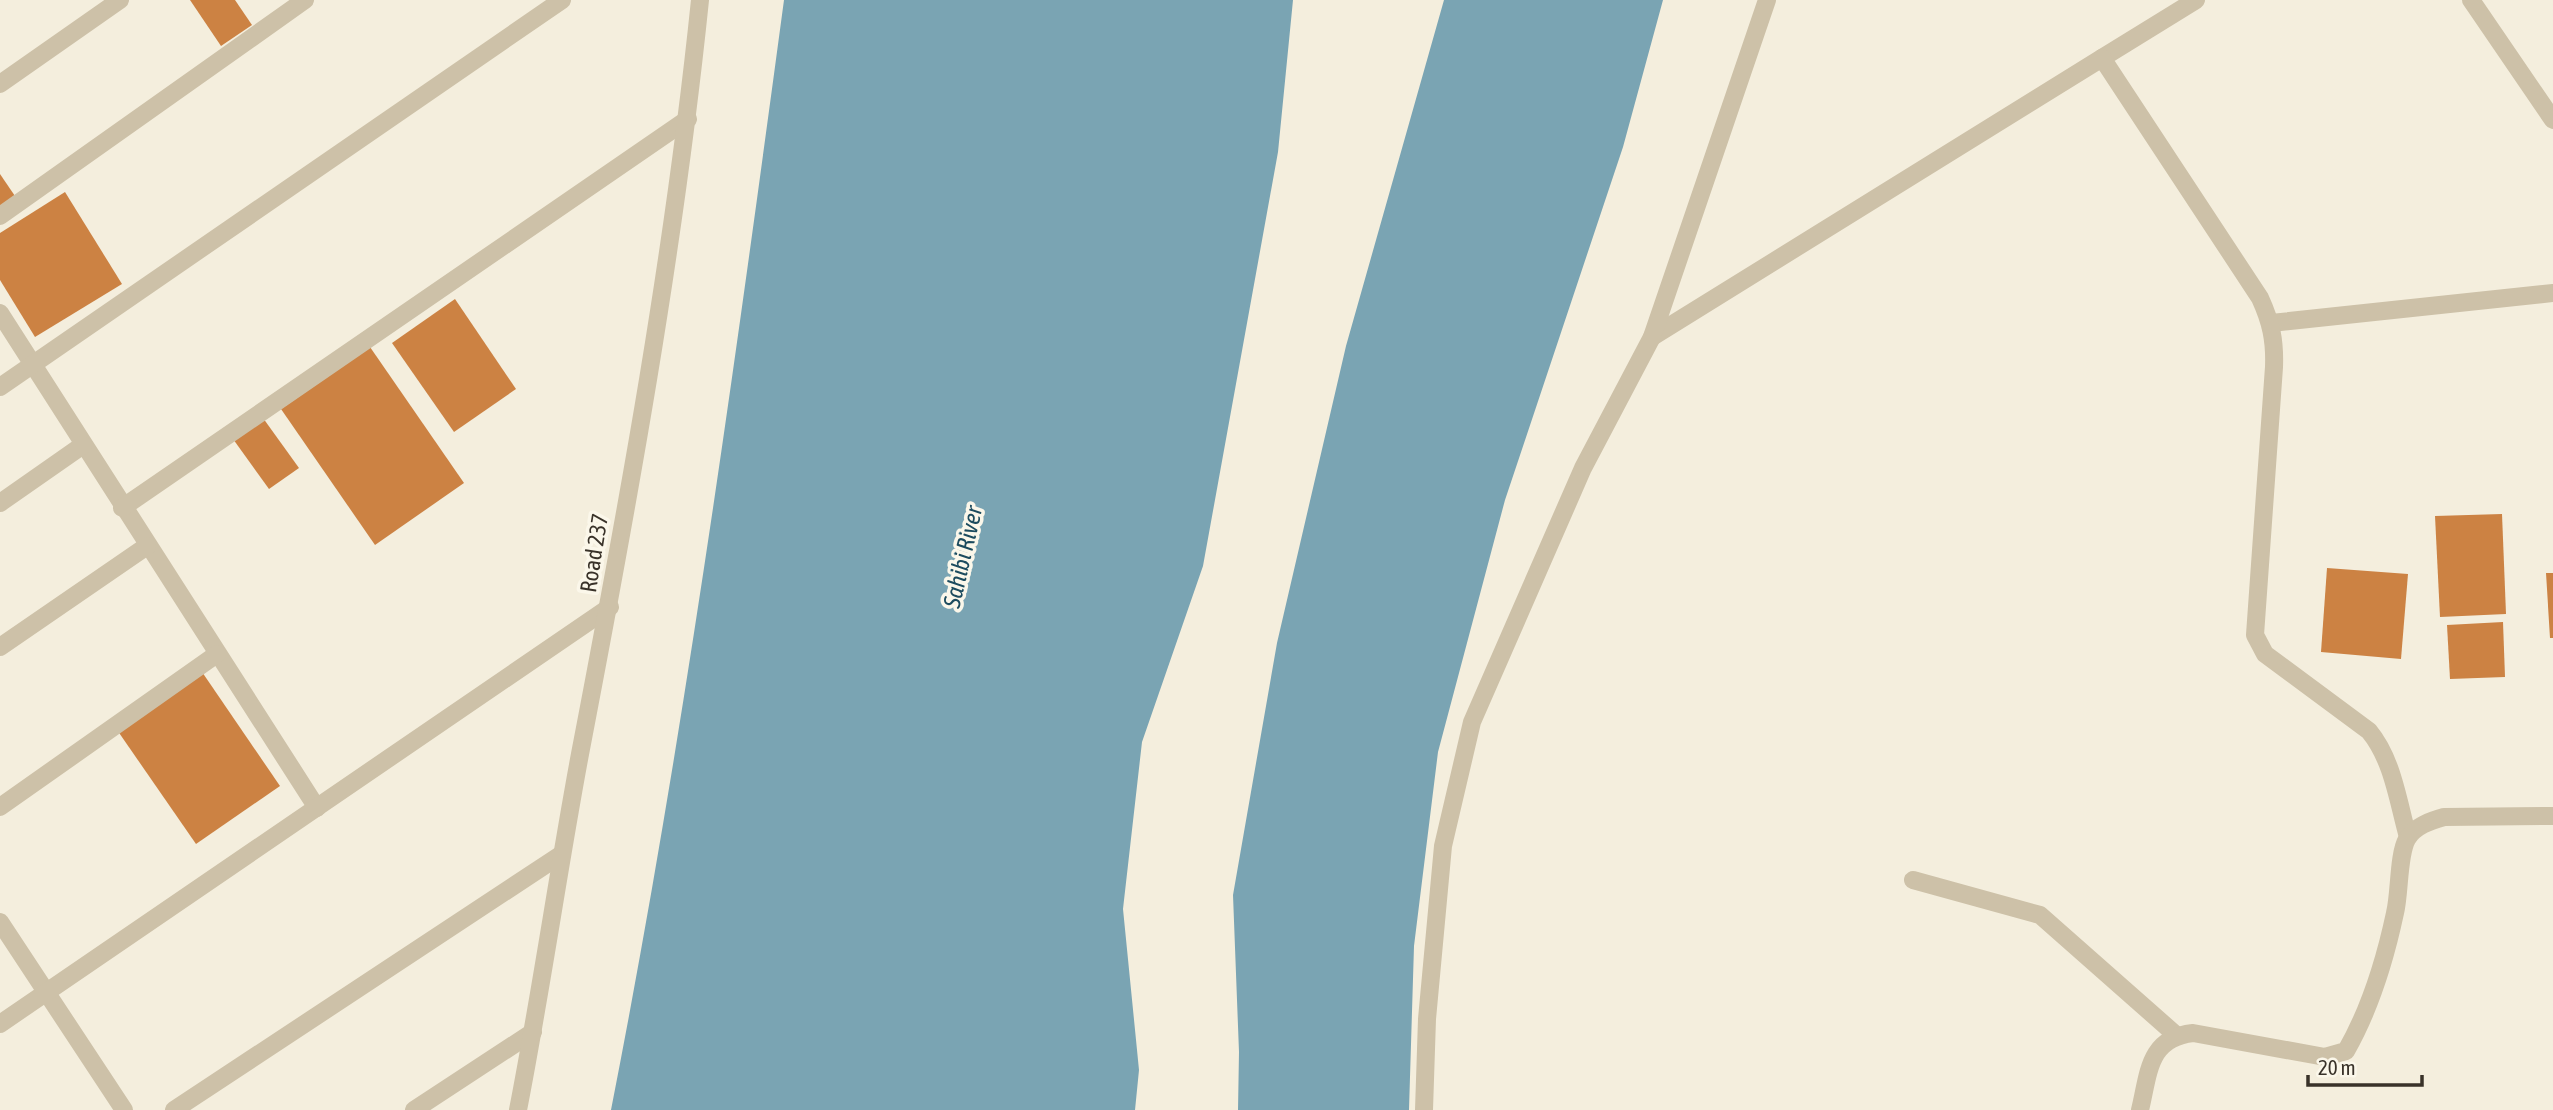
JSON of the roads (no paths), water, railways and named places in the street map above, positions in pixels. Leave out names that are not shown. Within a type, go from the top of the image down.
[{"type":"street","points":[[0,84],[120,0]]},
{"type":"street","points":[[0,216],[305,0]]},
{"type":"street","points":[[0,387],[562,0]]},
{"type":"street","name":"Road 237","points":[[518,1110],[562,853],[610,607],[688,120],[700,0]]},
{"type":"street","points":[[1424,1110],[1427,1019],[1443,846],[1472,722],[1583,468],[1652,337],[1767,0]]},
{"type":"street","points":[[1652,337],[2196,0]]},
{"type":"street","points":[[2472,0],[2553,120]]},
{"type":"street","points":[[2102,58],[2260,298],[2271,323],[2275,340],[2274,367],[2255,635],[2265,654],[2369,732],[2379,744],[2388,764],[2408,837]]},
{"type":"street","points":[[122,508],[688,120]]},
{"type":"street","points":[[2271,323],[2553,293]]},
{"type":"street","points":[[0,313],[122,508],[317,808]]},
{"type":"street","points":[[0,503],[83,445]]},
{"type":"street","points":[[0,647],[147,547]]},
{"type":"street","points":[[0,1024],[610,607]]},
{"type":"street","points":[[0,807],[217,654]]},
{"type":"street","points":[[2140,1110],[2157,1051],[2165,1041],[2176,1035],[2193,1033],[2325,1057],[2346,1051],[2379,976],[2396,912],[2403,847],[2408,837],[2427,822],[2444,817],[2553,816]]},
{"type":"street","points":[[174,1110],[562,853]]},
{"type":"street","points":[[1913,880],[2040,915],[2176,1035]]},
{"type":"street","points":[[0,922],[124,1110]]},
{"type":"street","points":[[414,1110],[533,1032]]},
{"type":"water","name":"Sahibi River","points":[[784,0],[1293,0],[1278,152],[1203,566],[1142,742],[1123,909],[1139,1070],[1135,1110],[611,1110],[684,695]]},
{"type":"water","points":[[1444,0],[1663,0],[1623,147],[1505,500],[1438,752],[1414,946],[1409,1110],[1238,1110],[1239,1052],[1233,895],[1277,643],[1346,346]]}]
